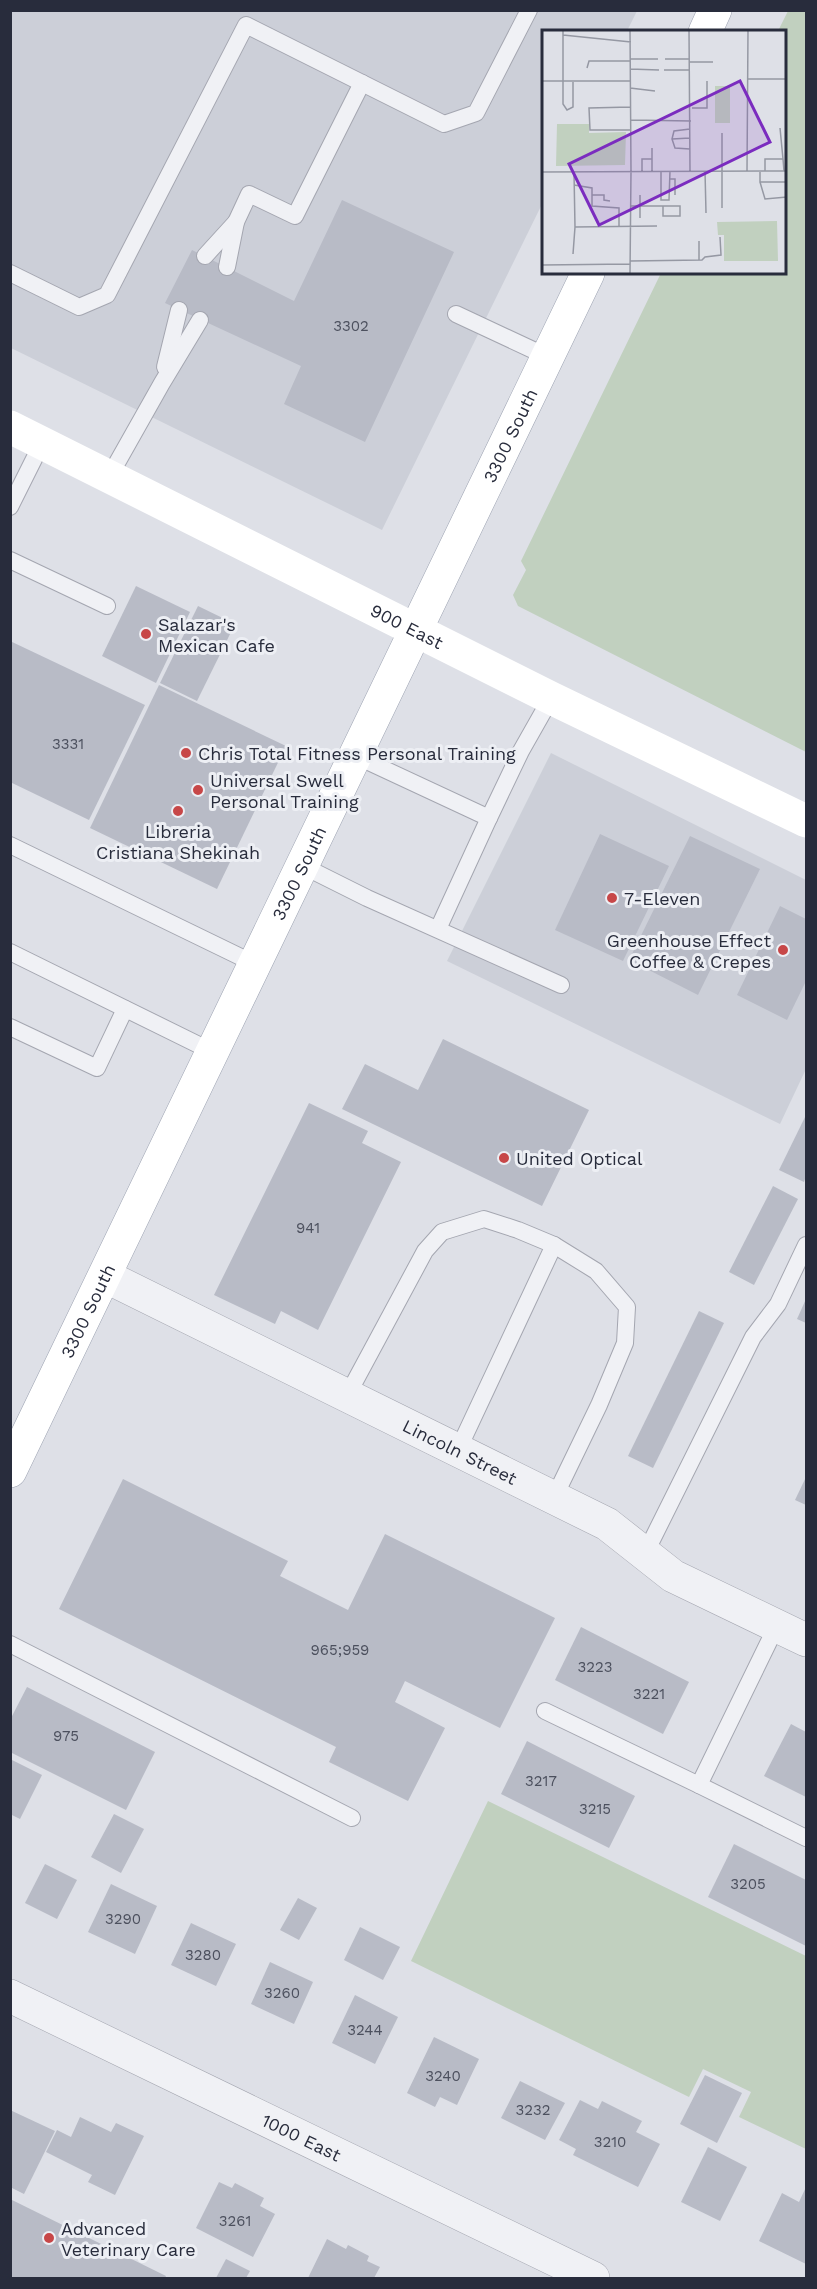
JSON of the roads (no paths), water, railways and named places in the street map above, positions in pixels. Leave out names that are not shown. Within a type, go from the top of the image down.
[{"type":"main road","name":"3300 South","points":[[10,1471],[19,1431],[105,1275],[588,274]]},
{"type":"main road","name":"900 East","points":[[10,427],[551,698],[807,821]]},
{"type":"street","name":"Lincoln Street","points":[[105,1275],[608,1524],[673,1576],[807,1640]]},
{"type":"street","name":"1000 East","points":[[10,1996],[593,2278]]},
{"type":"lane","points":[[10,273],[79,307],[107,295],[246,25],[444,124],[476,113],[529,10]]},
{"type":"lane","points":[[227,267],[236,222],[249,194],[295,216],[362,83]]},
{"type":"lane","points":[[205,256],[236,222]]},
{"type":"lane","points":[[162,383],[179,310]]},
{"type":"lane","points":[[456,314],[548,357]]},
{"type":"lane","points":[[109,477],[200,320]]},
{"type":"lane","points":[[10,507],[42,443]]},
{"type":"lane","points":[[10,560],[107,606]]},
{"type":"lane","points":[[438,929],[521,751],[551,698]]},
{"type":"lane","points":[[356,756],[489,818]]},
{"type":"lane","points":[[10,845],[255,964]]},
{"type":"lane","points":[[303,866],[561,985]]},
{"type":"lane","points":[[10,952],[213,1052]]},
{"type":"lane","points":[[10,1027],[97,1068],[125,1009]]},
{"type":"lane","points":[[347,1396],[425,1251],[442,1232],[484,1219],[554,1245],[596,1271],[627,1307],[625,1343],[599,1405],[554,1498]]},
{"type":"lane","points":[[458,1450],[554,1245]]},
{"type":"lane","points":[[645,1554],[753,1337],[778,1304],[807,1245]]},
{"type":"lane","points":[[699,1785],[777,1625]]},
{"type":"lane","points":[[10,1644],[352,1818]]},
{"type":"lane","points":[[546,1711],[807,1838]]},
{"type":"place","name":"Salazar's Mexican Cafe","points":[[146,634]]},
{"type":"place","name":"Chris Total Fitness Personal Training","points":[[186,753]]},
{"type":"place","name":"Universal Swell Personal Training","points":[[198,790]]},
{"type":"place","name":"Libreria Cristiana Shekinah","points":[[178,811]]},
{"type":"place","name":"7-Eleven","points":[[612,898]]},
{"type":"place","name":"Greenhouse Effect Coffee & Crepes","points":[[783,950]]},
{"type":"place","name":"United Optical","points":[[504,1158]]},
{"type":"place","name":"Advanced Veterinary Care","points":[[49,2238]]}]
